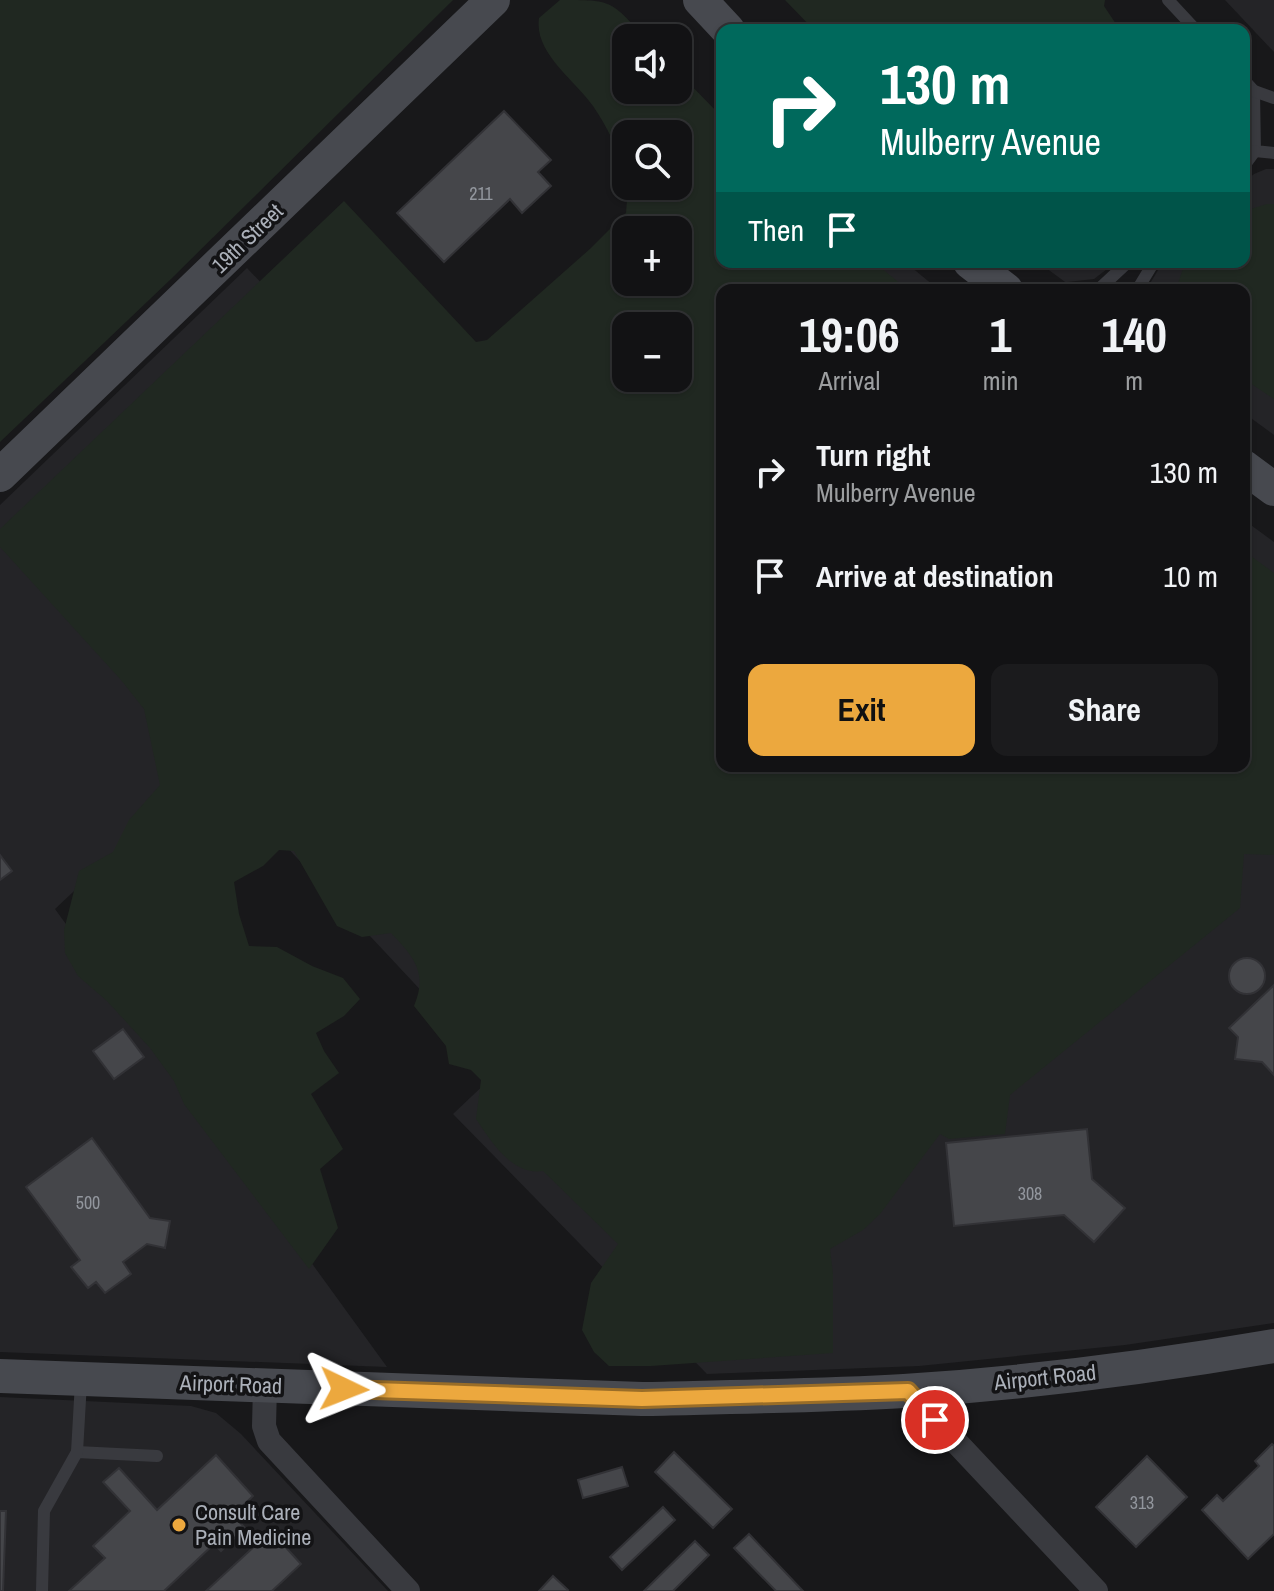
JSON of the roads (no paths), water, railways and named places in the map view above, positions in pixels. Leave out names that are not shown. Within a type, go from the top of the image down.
[{"type":"main road","name":"19th Street","points":[[0,475],[493,0]]},
{"type":"main road","points":[[700,0],[722,24]]},
{"type":"main road","points":[[978,268],[998,284]]},
{"type":"main road","points":[[1250,471],[1274,489]]},
{"type":"main road","name":"Airport Road","points":[[0,1376],[642,1399],[908,1391],[1127,1368],[1274,1346]]},
{"type":"street","points":[[265,1386],[264,1424],[269,1441],[408,1591]]},
{"type":"street","points":[[908,1391],[1096,1591]]},
{"type":"lane","points":[[1168,0],[1190,24]]},
{"type":"lane","points":[[1250,87],[1274,98]]},
{"type":"lane","points":[[1254,91],[1250,155],[1274,153]]},
{"type":"lane","points":[[1104,284],[1122,268]]},
{"type":"lane","points":[[42,1591],[44,1511],[77,1452],[82,1379]]},
{"type":"lane","points":[[77,1452],[157,1456]]},
{"type":"place","name":"Consult Care Pain Medicine","points":[[179,1525]]}]
